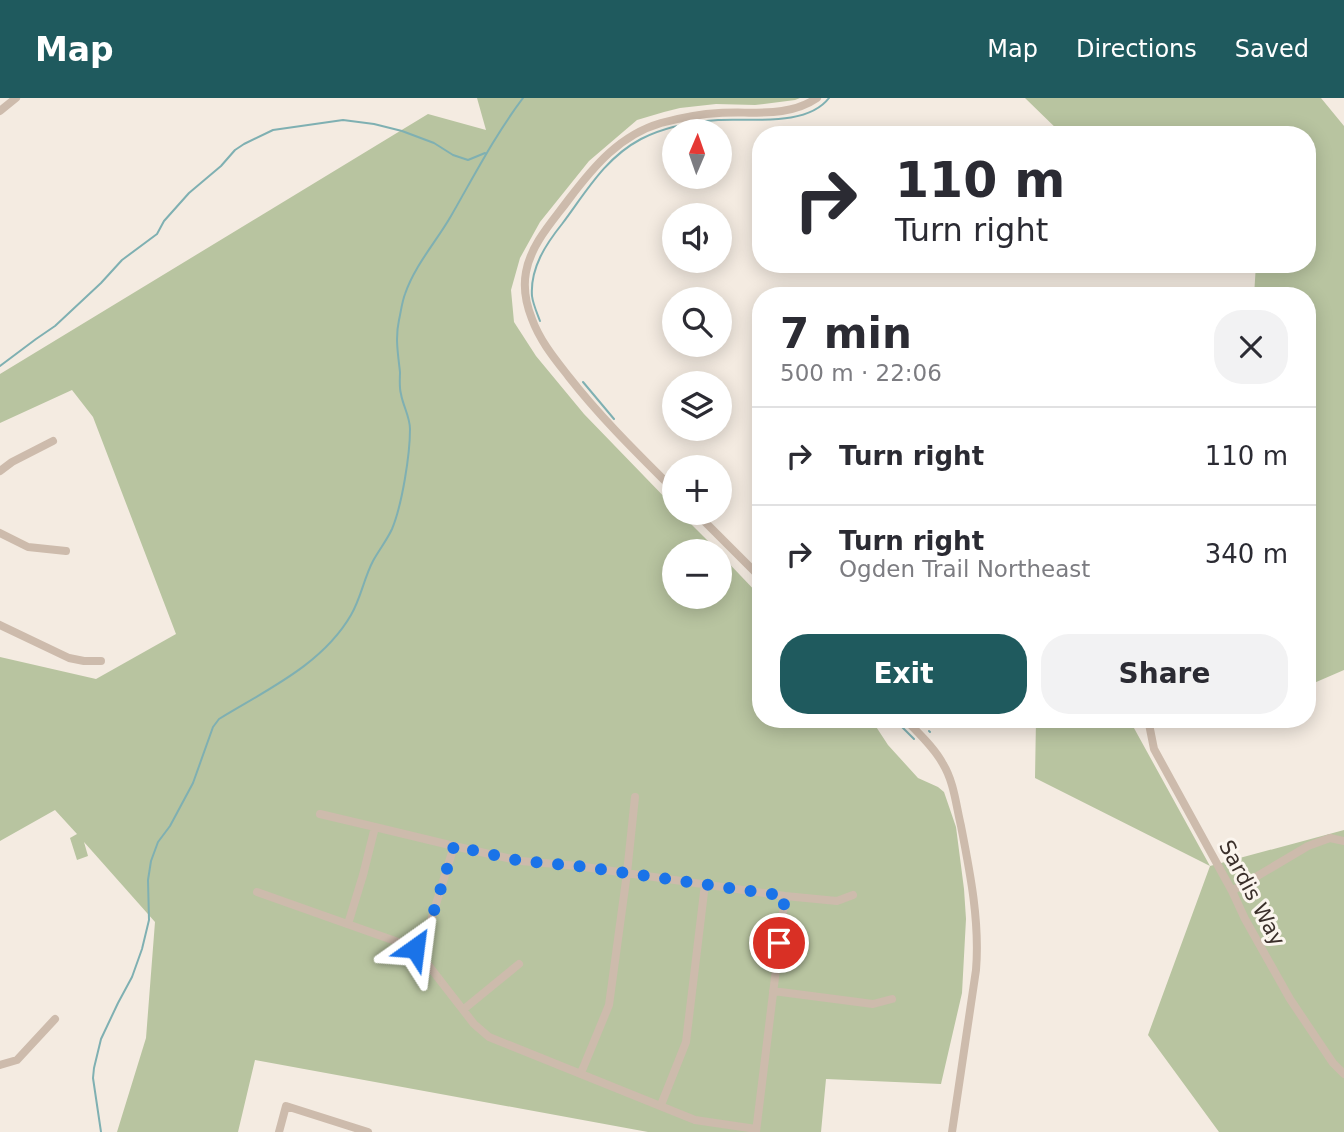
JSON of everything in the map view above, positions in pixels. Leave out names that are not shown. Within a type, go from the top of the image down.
[{"type":"street","points":[[0,111],[16,98]]},
{"type":"street","points":[[662,479],[596,410],[544,342],[533,322],[526,300],[525,278],[529,261],[541,237],[589,173],[613,149],[633,135],[682,118],[718,113],[782,111],[802,107],[817,98]]},
{"type":"street","points":[[0,471],[53,441]]},
{"type":"street","points":[[708,525],[752,569]]},
{"type":"street","points":[[0,533],[28,547],[66,551]]},
{"type":"street","points":[[0,625],[69,658],[102,661]]},
{"type":"street","points":[[913,728],[935,751],[949,776],[962,832],[975,917],[976,970],[952,1132]]},
{"type":"street","name":"Sardis Way","points":[[1150,728],[1154,749],[1245,919],[1290,999],[1333,1063],[1344,1074]]},
{"type":"street","points":[[581,1073],[609,1005],[635,797]]},
{"type":"street","points":[[320,814],[521,861],[578,866],[785,896],[837,901],[853,895]]},
{"type":"street","points":[[348,924],[374,827]]},
{"type":"street","points":[[1231,891],[1308,846],[1330,838],[1344,841]]},
{"type":"street","points":[[415,948],[428,930],[454,846]]},
{"type":"street","points":[[661,1105],[685,1042],[705,884]]},
{"type":"street","points":[[257,892],[415,948],[474,1024],[489,1037],[695,1120],[756,1130],[785,896]]},
{"type":"street","points":[[464,1009],[519,964]]},
{"type":"street","points":[[773,990],[873,1004],[892,999]]},
{"type":"street","points":[[0,1065],[17,1060],[55,1019]]},
{"type":"street","points":[[279,1132],[286,1106],[368,1132]]},
{"type":"green space","points":[[477,98],[800,98],[755,105],[716,104],[680,108],[637,120],[589,161],[540,222],[520,258],[511,290],[514,322],[536,356],[584,414],[662,495],[662,525],[692,525],[706,539],[662,539],[662,609],[732,609],[732,567],[752,588],[752,728],[877,728],[888,745],[918,778],[944,792],[956,827],[966,919],[962,993],[941,1084],[826,1079],[821,1132],[648,1132],[255,1060],[238,1132],[117,1132],[146,1038],[155,922],[84,842],[88,856],[77,860],[70,838],[77,834],[55,810],[0,841],[0,657],[96,679],[176,634],[93,417],[72,390],[0,423],[0,374],[428,114],[486,130]]},
{"type":"green space","points":[[1025,98],[1321,98],[1344,126],[1344,670],[1316,682],[1316,287],[1255,287],[1255,273],[1316,273],[1316,126],[1054,126]]},
{"type":"green space","points":[[1036,728],[1134,728],[1210,866],[1035,778]]},
{"type":"green space","points":[[1344,830],[1344,1132],[1219,1132],[1148,1035],[1210,866]]},
{"type":"waterway","points":[[101,1132],[94,1068],[101,1039],[132,977],[142,949],[149,920],[148,880],[158,842],[170,826],[193,783],[213,727],[219,719],[274,687],[309,662],[339,633],[351,615],[375,557],[392,529],[405,480],[410,429],[400,391],[397,340],[404,297],[420,263],[523,98]]},
{"type":"waterway","points":[[540,321],[532,296],[536,266],[540,257],[597,177],[628,147],[659,131],[688,124],[793,117],[819,107],[829,98]]},
{"type":"waterway","points":[[0,366],[55,326],[122,260],[157,234],[164,221],[189,193],[221,166],[235,150],[273,130],[343,120],[402,131],[468,160],[485,153]]},
{"type":"waterway","points":[[583,382],[614,419]]},
{"type":"waterway","points":[[903,728],[914,739]]},
{"type":"route","points":[[415,948],[428,930],[434,915],[454,846],[521,861],[578,866],[785,896],[779,943]]}]
